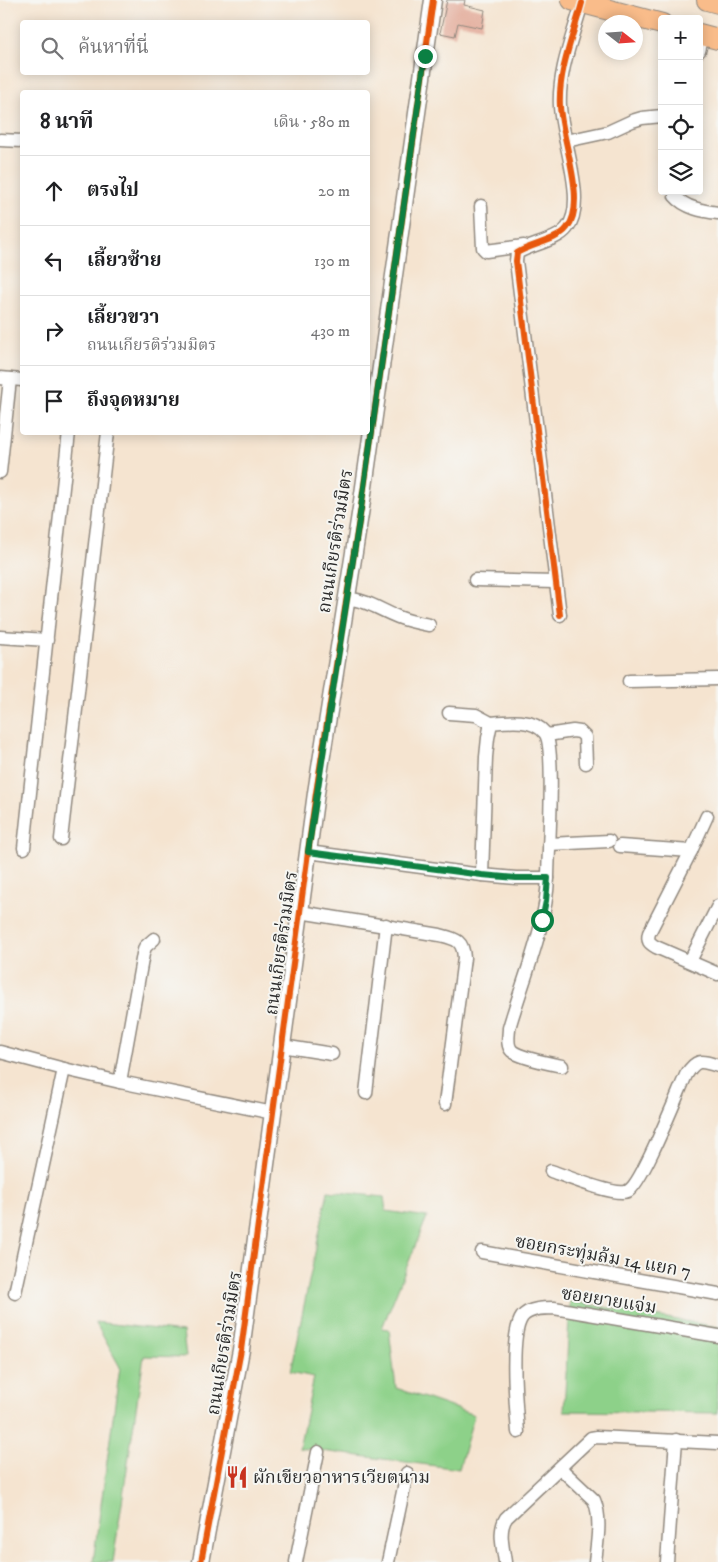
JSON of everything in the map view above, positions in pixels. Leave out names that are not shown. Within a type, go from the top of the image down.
[{"type":"main road","points":[[707,0],[718,3]]},
{"type":"main road","points":[[577,1],[658,23]]},
{"type":"street","name":"ถนนเกียรติร่วมมิตร","points":[[200,1562],[241,1350],[308,852],[361,508],[433,0]]},
{"type":"street","points":[[560,615],[517,277],[516,253],[557,236],[566,230],[573,219],[576,206],[560,108],[560,91],[577,1]]},
{"type":"street","points":[[566,141],[608,132],[632,120],[658,116]]},
{"type":"street","points":[[0,140],[20,141]]},
{"type":"street","points":[[675,195],[680,203],[704,212],[718,213]]},
{"type":"street","points":[[481,206],[483,248],[486,251],[490,252],[534,244]]},
{"type":"street","points":[[0,472],[11,379]]},
{"type":"street","points":[[24,848],[69,435]]},
{"type":"street","points":[[61,839],[108,435]]},
{"type":"street","points":[[474,580],[555,582]]},
{"type":"street","points":[[346,598],[363,600],[396,616],[429,625]]},
{"type":"street","points":[[0,637],[46,640]]},
{"type":"street","points":[[629,681],[718,679]]},
{"type":"street","points":[[449,713],[476,715],[491,723],[525,722],[538,726],[547,735],[550,748],[551,772],[546,901],[509,1028],[508,1042],[512,1051],[562,1066]]},
{"type":"street","points":[[482,875],[486,757],[491,723]]},
{"type":"street","points":[[547,735],[572,731],[580,732],[585,737],[586,763]]},
{"type":"street","points":[[707,816],[649,933],[648,939],[649,943],[656,947],[718,974]]},
{"type":"street","points":[[549,844],[614,843],[691,850]]},
{"type":"street","points":[[308,852],[482,875],[548,878]]},
{"type":"street","points":[[690,961],[718,906]]},
{"type":"street","points":[[300,912],[386,925],[454,939],[461,943],[464,949],[464,958],[445,1104]]},
{"type":"street","points":[[366,1093],[386,925]]},
{"type":"street","points":[[120,1082],[143,954],[145,947],[154,939]]},
{"type":"street","points":[[282,1046],[332,1054]]},
{"type":"street","points":[[0,1052],[120,1082],[273,1113]]},
{"type":"street","points":[[551,1171],[608,1190],[627,1191],[636,1184],[645,1169],[692,1065],[700,1062],[718,1066]]},
{"type":"street","points":[[15,1293],[64,1069]]},
{"type":"street","name":"ซอยกระทุ่มล้ม 14 แยก 7","points":[[482,1252],[718,1294]]},
{"type":"street","name":"ซอยยายแจ่ม","points":[[518,1432],[514,1376],[516,1343],[522,1316],[529,1312],[540,1308],[554,1308],[718,1336]]},
{"type":"street","points":[[505,1562],[502,1524],[506,1518],[591,1438],[718,1443]]},
{"type":"street","points":[[667,1562],[676,1440]]},
{"type":"street","points":[[296,1562],[318,1452]]},
{"type":"street","points":[[560,1468],[594,1500],[597,1506],[595,1562]]},
{"type":"street","points":[[388,1562],[407,1473]]},
{"type":"green space","points":[[328,1191],[384,1197],[386,1211],[427,1217],[382,1328],[389,1329],[396,1388],[474,1415],[459,1469],[299,1448],[314,1377],[290,1372]]},
{"type":"green space","points":[[570,1301],[718,1327],[718,1413],[564,1411]]},
{"type":"green space","points":[[95,1322],[183,1332],[186,1357],[144,1356],[113,1562],[93,1562],[120,1367]]},
{"type":"building","points":[[447,0],[465,0],[464,5],[485,10],[482,28],[458,23],[455,36],[440,33]]},
{"type":"cycle path","points":[[201,1562],[241,1350],[316,793],[361,508],[433,0]]},
{"type":"cycle path","points":[[560,615],[516,261],[517,253],[563,232],[573,217],[575,203],[574,187],[561,119],[560,93],[567,54],[582,3]]},
{"type":"place","name":"ผักเขียวอาหารเวียตนาม","points":[[237,1477]]},
{"type":"route","points":[[425,56],[361,508],[308,852],[482,875],[534,879],[548,878],[542,920]]}]
